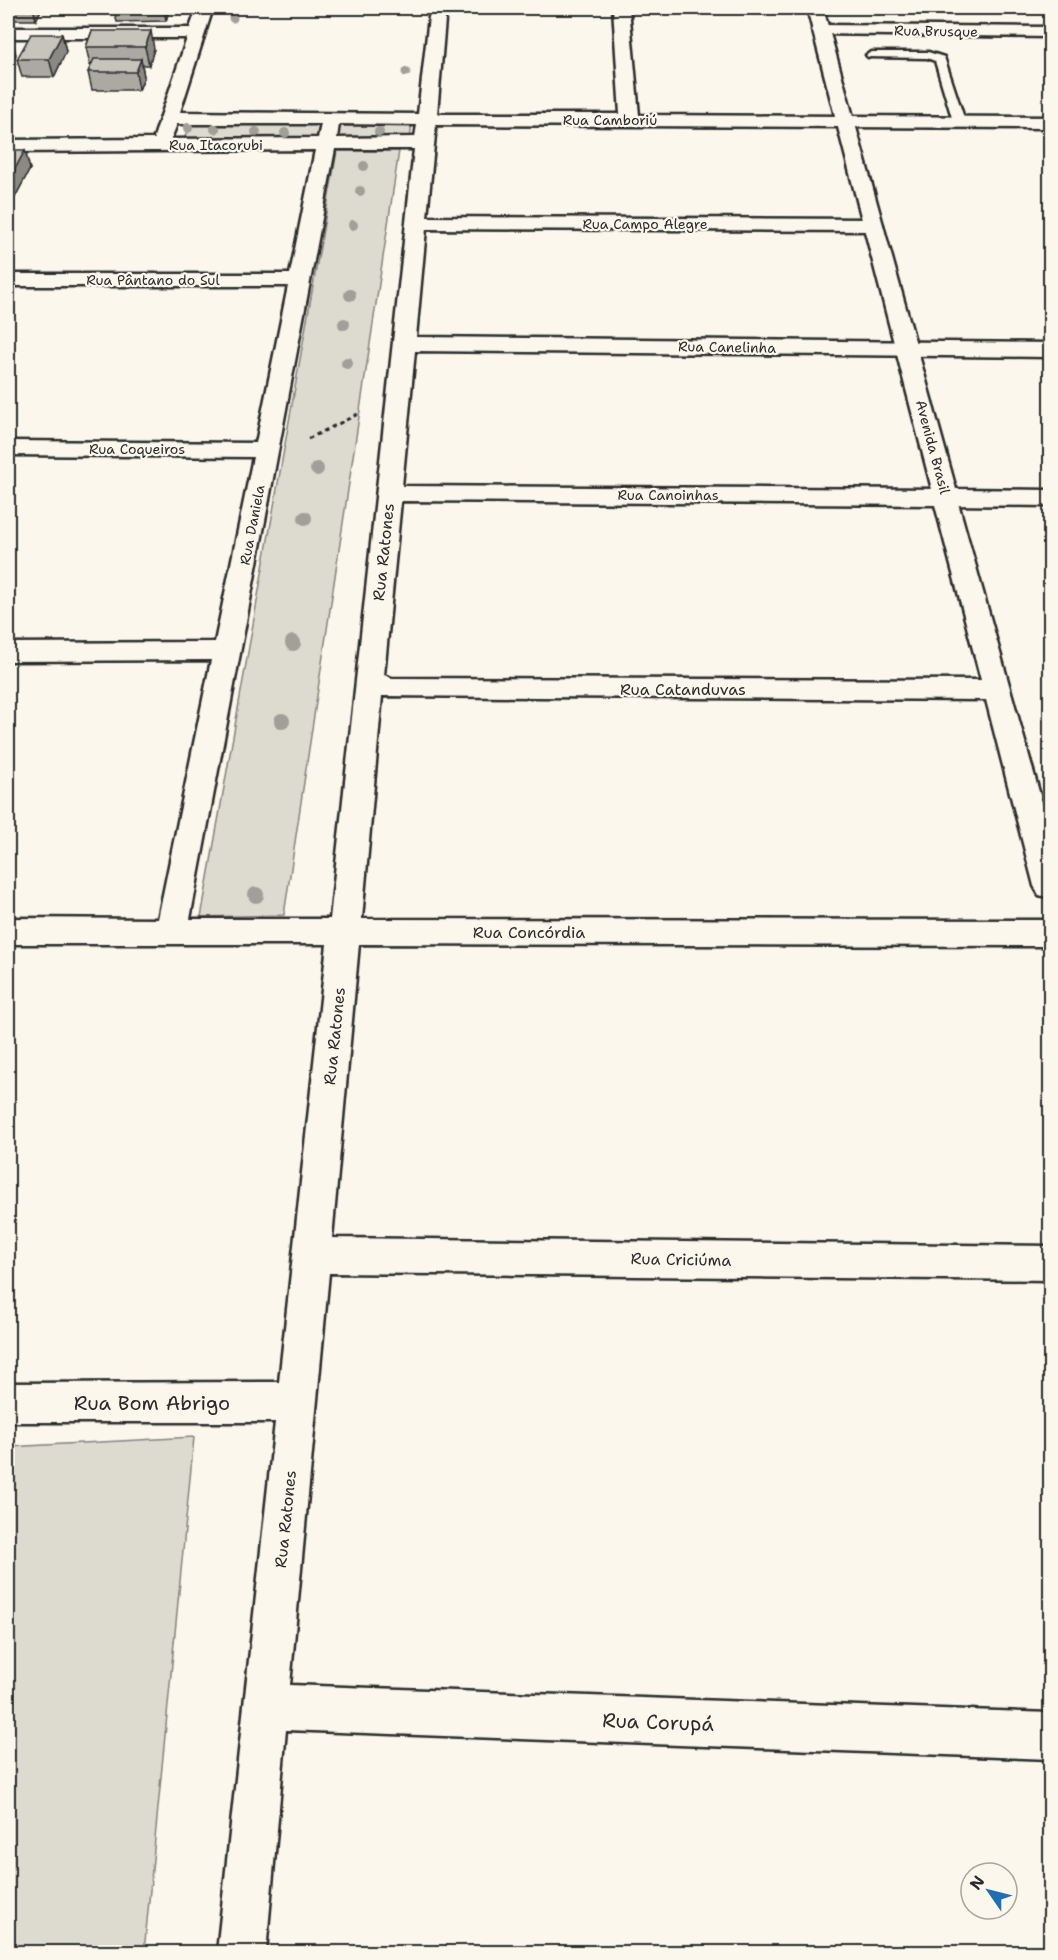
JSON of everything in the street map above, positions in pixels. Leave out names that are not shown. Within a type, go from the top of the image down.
[{"type":"street","points":[[161,145],[205,8]]},
{"type":"street","name":"Rua Ratones","points":[[241,1953],[438,8]]},
{"type":"street","points":[[621,8],[630,120]]},
{"type":"street","name":"Avenida Brasil","points":[[815,8],[1050,886]]},
{"type":"street","name":"Rua Brusque","points":[[821,30],[1016,23],[1050,32]]},
{"type":"street","points":[[8,33],[197,33]]},
{"type":"street","name":"Rua Camboriú","points":[[169,118],[331,119],[425,131],[630,120],[1050,122]]},
{"type":"street","name":"Rua Daniela","points":[[172,931],[331,119]]},
{"type":"street","name":"Rua Itacorubi","points":[[8,146],[326,144],[425,131]]},
{"type":"street","name":"Rua Campo Alegre","points":[[416,223],[873,225]]},
{"type":"street","name":"Rua Pântano do Sul","points":[[8,280],[299,280]]},
{"type":"street","name":"Rua Canelinha","points":[[404,344],[1050,350]]},
{"type":"street","name":"Rua Coqueiros","points":[[8,448],[265,455]]},
{"type":"street","name":"Rua Canoinhas","points":[[389,493],[1050,498]]},
{"type":"street","points":[[8,652],[227,651]]},
{"type":"street","name":"Rua Catanduvas","points":[[370,679],[387,688],[998,690]]},
{"type":"street","name":"Rua Concórdia","points":[[8,931],[1050,933]]},
{"type":"street","name":"Rua Criciúma","points":[[312,1255],[1050,1263]]},
{"type":"street","name":"Rua Bom Abrigo","points":[[8,1403],[296,1402]]},
{"type":"street","name":"Rua Corupá","points":[[266,1707],[1050,1736]]},
{"type":"lane","points":[[872,55],[928,55],[940,59],[959,122]]},
{"type":"path","points":[[265,455],[399,394]]},
{"type":"shaded area","points":[[190,121],[323,121],[319,141],[184,140]]},
{"type":"shaded area","points":[[335,121],[412,121],[410,141],[332,141]]},
{"type":"shaded area","points":[[337,151],[399,151],[284,915],[201,917]]},
{"type":"shaded area","points":[[194,1437],[144,1952],[8,1952],[8,1447]]},
{"type":"building","points":[[92,31],[151,31],[145,47],[86,47]]},
{"type":"building","points":[[31,34],[62,34],[49,59],[17,59]]},
{"type":"building","points":[[94,59],[141,59],[136,72],[88,72]]},
{"type":"building","points":[[8,150],[25,150],[9,180],[8,180]]}]
